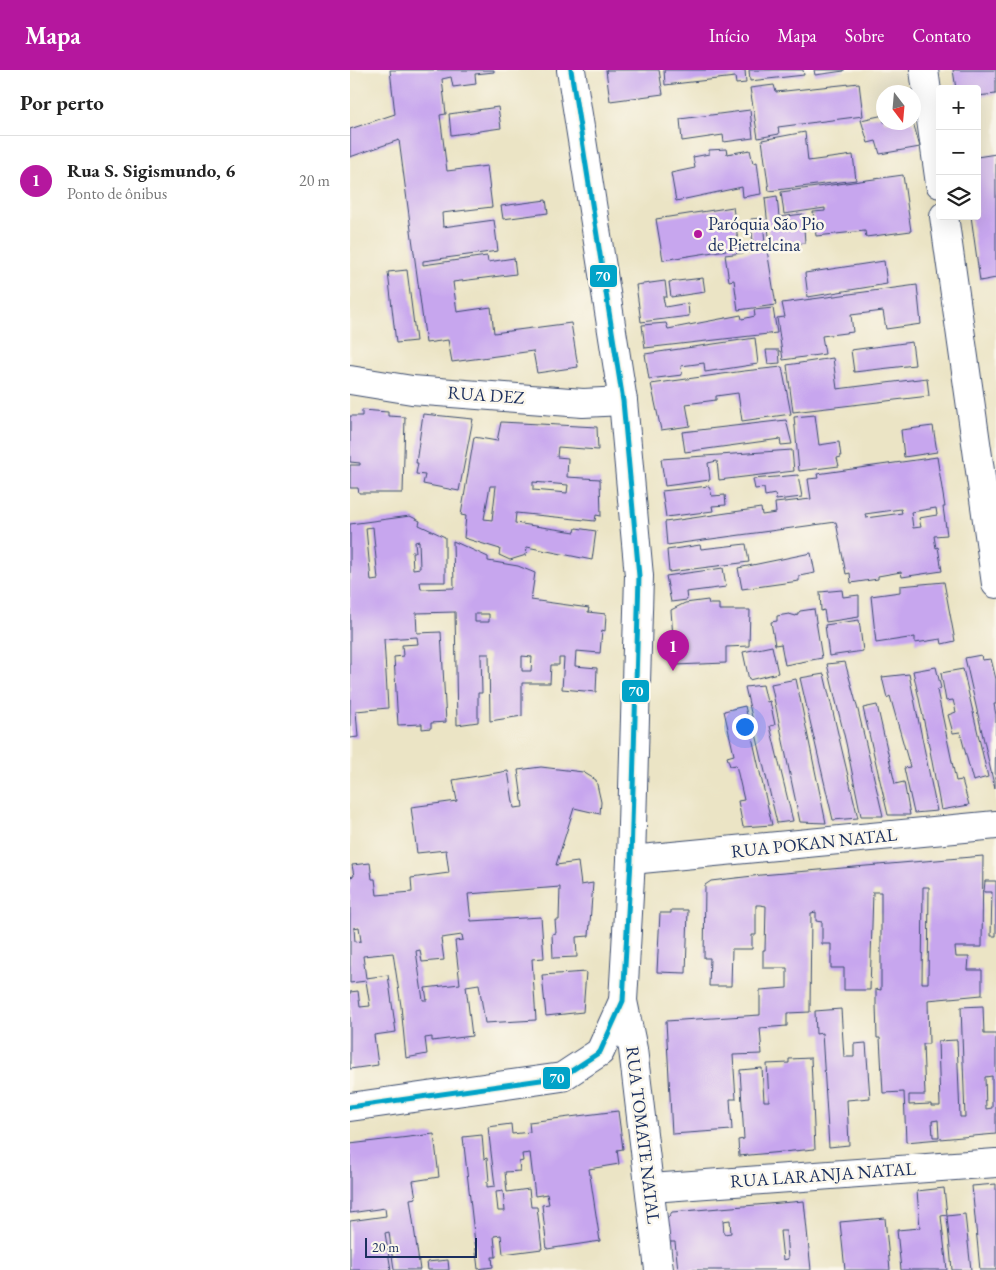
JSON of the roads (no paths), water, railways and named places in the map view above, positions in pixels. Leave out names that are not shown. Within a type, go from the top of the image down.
[{"type":"street","points":[[350,1107],[562,1077],[600,1052],[623,1002],[631,860],[639,576],[622,401],[572,70]]},
{"type":"street","points":[[924,70],[939,175]]},
{"type":"street","points":[[945,220],[996,584]]},
{"type":"street","name":"RUA DEZ","points":[[350,380],[412,390],[583,403],[622,401]]},
{"type":"street","name":"RUA POKAN NATAL","points":[[631,860],[996,825]]},
{"type":"street","name":"RUA TOMATE NATAL","points":[[623,1002],[633,1049],[651,1188],[659,1270]]},
{"type":"street","name":"RUA LARANJA NATAL","points":[[651,1188],[996,1163]]},
{"type":"place","name":"Paróquia São Pio de Pietrelcina","points":[[698,234]]},
{"type":"place","name":"Rua S. Sigismundo, 6","points":[[673,671]]}]
